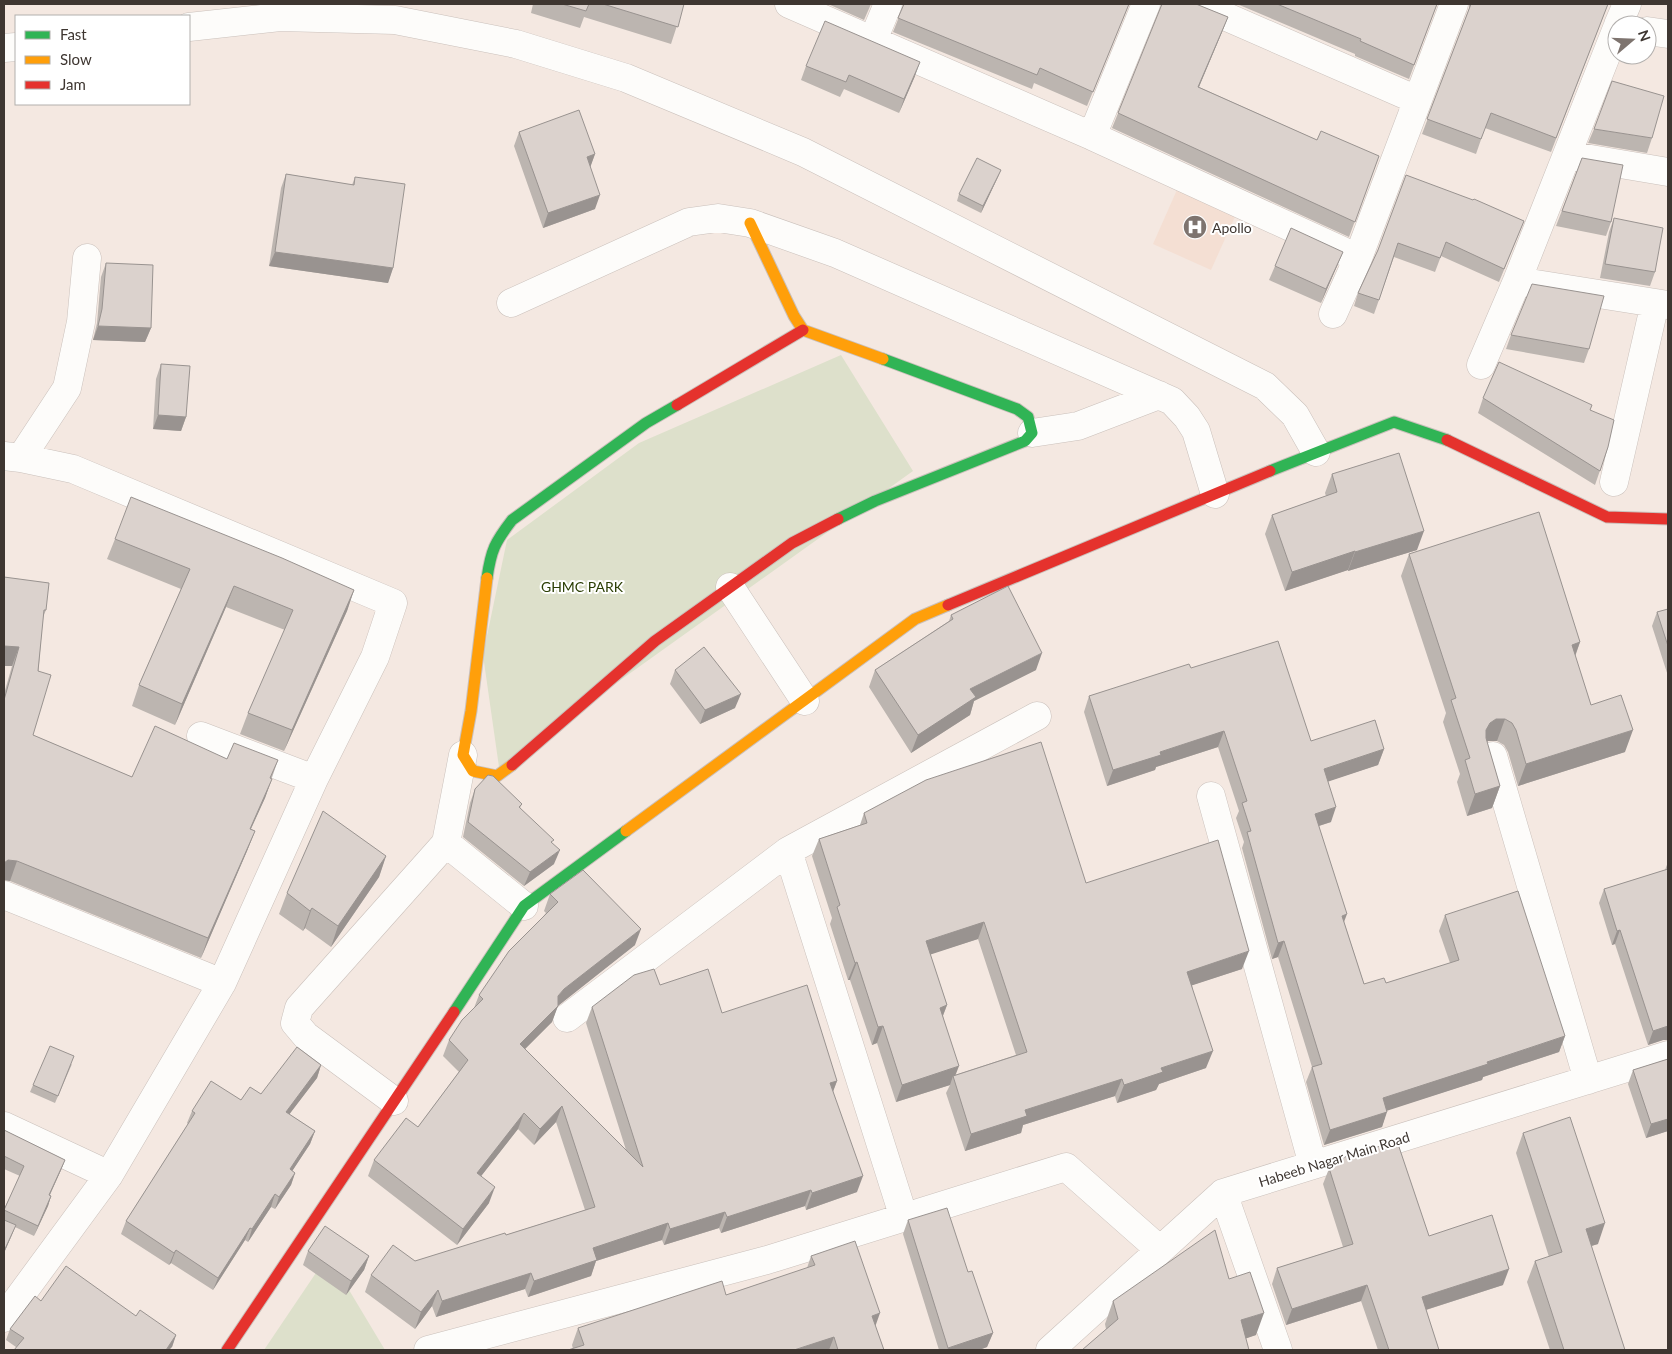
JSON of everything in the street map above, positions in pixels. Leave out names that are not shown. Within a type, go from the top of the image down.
[{"type":"street","points":[[789,4],[1092,136],[1358,258]]},
{"type":"street","points":[[873,40],[888,4]]},
{"type":"street","points":[[1092,136],[1146,4]]},
{"type":"street","points":[[1197,4],[1417,100]]},
{"type":"street","points":[[1333,314],[1358,258],[1454,4]]},
{"type":"street","points":[[190,27],[280,17],[395,20],[516,44],[626,78],[803,152],[1265,386],[1295,415],[1316,452]]},
{"type":"street","points":[[1481,365],[1517,281],[1607,55]]},
{"type":"street","points":[[1567,155],[1668,172]]},
{"type":"street","points":[[511,303],[689,222],[718,218],[750,223],[835,253],[1172,401],[1187,417],[1196,431],[1215,494]]},
{"type":"street","points":[[750,223],[794,316],[803,330],[1007,404],[1026,414],[1032,425],[1032,433]]},
{"type":"street","points":[[4,1318],[109,1175],[222,983],[314,779],[376,656],[393,603],[72,469],[12,457],[67,388],[81,322],[87,258]]},
{"type":"street","points":[[1517,281],[1662,304],[1614,482]]},
{"type":"street","points":[[394,1101],[306,1036],[295,1023],[299,1008],[446,843],[471,711],[490,556],[497,540],[512,520],[646,422],[803,330]]},
{"type":"street","points":[[463,755],[473,771],[497,776],[655,641],[792,543],[862,507],[1025,441],[1032,433],[1078,426],[1159,396]]},
{"type":"street","points":[[227,1350],[524,906],[916,620],[1316,452],[1394,422],[1450,441],[1607,517],[1668,519]]},
{"type":"street","points":[[730,587],[805,700]]},
{"type":"street","points":[[567,1018],[788,851],[1037,716]]},
{"type":"street","points":[[201,736],[314,779]]},
{"type":"street","points":[[1493,756],[1588,1080]]},
{"type":"street","points":[[1212,796],[1313,1165]]},
{"type":"street","points":[[446,843],[524,906]]},
{"type":"street","points":[[788,851],[904,1218]]},
{"type":"street","points":[[4,896],[222,983]]},
{"type":"street","name":"Habeeb Nagar Main Road","points":[[1050,1350],[1223,1193],[1668,1056]]},
{"type":"street","points":[[4,1126],[109,1175]]},
{"type":"street","points":[[428,1350],[768,1260],[1066,1167],[1160,1250]]},
{"type":"street","points":[[1223,1193],[1278,1350]]},
{"type":"shaded area","name":"Apollo","points":[[1180,183],[1238,210],[1211,270],[1153,244]]},
{"type":"green space","name":"GHMC PARK","points":[[841,355],[913,471],[499,767],[483,655],[507,540],[639,443]]},
{"type":"green space","points":[[328,1255],[385,1350],[264,1350]]},
{"type":"building","points":[[562,4],[589,4],[586,11]]},
{"type":"building","points":[[603,4],[684,4],[678,27]]},
{"type":"building","points":[[904,4],[1129,4],[1093,92],[1040,68],[1037,75],[898,18]]},
{"type":"building","points":[[1162,4],[1196,4],[1228,17],[1198,87],[1317,140],[1321,131],[1379,156],[1355,222],[1118,113]]},
{"type":"building","points":[[1277,4],[1437,4],[1414,65],[1360,41],[1361,39]]},
{"type":"building","points":[[1471,4],[1608,4],[1556,138],[1491,113],[1481,139],[1427,119]]},
{"type":"building","points":[[825,21],[920,62],[904,99],[849,75],[846,82],[806,66]]},
{"type":"building","points":[[1612,81],[1664,96],[1652,138],[1594,129]]},
{"type":"building","points":[[579,110],[595,154],[587,157],[600,195],[548,213],[519,132]]},
{"type":"building","points":[[977,158],[1001,170],[983,206],[959,194]]},
{"type":"building","points":[[1582,158],[1623,165],[1611,222],[1562,211]]},
{"type":"building","points":[[286,174],[354,185],[355,177],[405,184],[393,268],[275,252]]},
{"type":"building","points":[[1406,175],[1474,199],[1524,221],[1504,269],[1446,242],[1440,258],[1398,243],[1379,300],[1358,293],[1378,250]]},
{"type":"building","points":[[1614,218],[1663,228],[1655,272],[1605,264]]},
{"type":"building","points":[[1291,228],[1343,252],[1326,289],[1275,266]]},
{"type":"building","points":[[106,263],[153,265],[151,328],[98,326],[102,309]]},
{"type":"building","points":[[1532,284],[1604,296],[1589,349],[1511,335]]},
{"type":"building","points":[[1499,362],[1592,405],[1590,410],[1614,420],[1600,471],[1483,398]]},
{"type":"building","points":[[161,364],[190,366],[186,417],[158,415]]},
{"type":"building","points":[[1399,453],[1424,531],[1292,572],[1272,515],[1337,492],[1332,474]]},
{"type":"building","points":[[131,497],[282,558],[354,590],[292,730],[248,713],[293,610],[234,586],[182,704],[139,685],[190,569],[115,539]]},
{"type":"building","points":[[1539,512],[1580,642],[1572,645],[1591,705],[1621,695],[1633,730],[1526,764],[1516,730],[1512,723],[1505,719],[1496,719],[1490,723],[1486,730],[1486,738],[1500,786],[1475,794],[1465,760],[1470,758],[1451,700],[1456,698],[1409,554]]},
{"type":"building","points":[[4,577],[49,583],[46,610],[44,610],[38,671],[51,675],[33,735],[132,777],[155,726],[227,759],[234,743],[278,760],[270,778],[272,779],[250,829],[255,831],[208,938],[17,861],[8,860],[4,863],[4,700],[19,647],[4,646]]},
{"type":"building","points":[[1008,586],[1042,653],[970,689],[976,697],[918,735],[875,670],[953,619],[951,615]]},
{"type":"building","points":[[1668,609],[1668,646],[1657,612]]},
{"type":"building","points":[[1278,641],[1311,741],[1375,720],[1384,749],[1324,769],[1336,807],[1315,814],[1347,914],[1342,916],[1364,984],[1384,978],[1386,983],[1459,960],[1445,915],[1518,891],[1565,1036],[1487,1062],[1488,1064],[1383,1098],[1387,1112],[1330,1130],[1312,1067],[1322,1064],[1284,941],[1278,943],[1247,832],[1251,831],[1242,803],[1247,801],[1224,731],[1160,752],[1161,755],[1113,770],[1089,696],[1189,664],[1191,668]]},
{"type":"building","points":[[704,647],[741,694],[705,710],[675,670]]},
{"type":"building","points":[[1041,742],[1086,883],[1218,840],[1249,951],[1187,972],[1213,1051],[1161,1068],[1163,1072],[1124,1085],[1122,1079],[1025,1110],[1027,1116],[971,1134],[953,1076],[1027,1052],[984,922],[926,941],[947,1005],[940,1008],[959,1066],[902,1085],[883,1026],[878,1027],[857,962],[855,963],[837,907],[840,905],[819,839],[867,823],[864,813],[926,780]]},
{"type":"building","points":[[488,775],[493,776],[522,804],[519,807],[554,840],[551,842],[560,850],[530,872],[468,822],[475,789]]},
{"type":"building","points":[[323,811],[386,856],[338,926],[312,908],[310,911],[287,893]]},
{"type":"building","points":[[1668,869],[1668,1026],[1653,1031],[1620,930],[1617,931],[1604,889]]},
{"type":"building","points":[[583,870],[641,929],[564,989],[558,996],[558,1006],[520,1044],[643,1167],[592,1007],[634,975],[654,969],[660,985],[708,969],[722,1013],[807,985],[837,1081],[830,1083],[863,1176],[812,1193],[811,1190],[727,1217],[725,1212],[670,1229],[668,1223],[593,1248],[597,1260],[534,1281],[531,1273],[442,1301],[438,1290],[421,1312],[371,1275],[393,1245],[415,1261],[595,1207],[562,1106],[540,1129],[524,1113],[477,1173],[495,1187],[463,1229],[374,1160],[406,1118],[418,1127],[468,1060],[449,1040],[462,1020],[483,999],[479,995],[509,951],[558,902],[550,894]]},
{"type":"building","points":[[50,1046],[74,1056],[58,1096],[33,1085]]},
{"type":"building","points":[[297,1047],[321,1065],[286,1112],[315,1131],[290,1169],[295,1173],[279,1197],[275,1194],[252,1229],[250,1228],[218,1278],[176,1250],[174,1253],[126,1221],[195,1113],[192,1111],[211,1081],[241,1100],[250,1087],[261,1094]]},
{"type":"building","points":[[1668,1059],[1668,1119],[1651,1124],[1633,1070]]},
{"type":"building","points":[[1570,1117],[1605,1223],[1586,1229],[1625,1350],[1564,1350],[1535,1261],[1562,1252],[1523,1133]]},
{"type":"building","points":[[4,1130],[65,1160],[49,1195],[51,1196],[38,1226],[4,1210],[24,1166],[4,1156]]},
{"type":"building","points":[[1397,1141],[1429,1236],[1492,1215],[1509,1269],[1422,1297],[1439,1350],[1389,1350],[1367,1285],[1292,1309],[1277,1268],[1353,1244],[1329,1168],[1334,1167],[1332,1161]]},
{"type":"building","points":[[947,1208],[968,1272],[972,1271],[993,1333],[948,1348],[908,1220]]},
{"type":"building","points":[[4,1220],[16,1225],[4,1251]]},
{"type":"building","points":[[325,1226],[369,1256],[351,1281],[308,1251]]},
{"type":"building","points":[[1215,1230],[1229,1279],[1250,1272],[1264,1313],[1241,1320],[1249,1350],[1082,1350],[1118,1319],[1113,1301]]},
{"type":"building","points":[[855,1241],[880,1313],[872,1316],[884,1350],[838,1350],[834,1337],[794,1350],[568,1350],[584,1345],[578,1328],[722,1281],[726,1295],[815,1265],[811,1256]]},
{"type":"building","points":[[66,1266],[136,1316],[140,1310],[176,1335],[166,1350],[14,1350],[24,1338],[10,1329],[35,1296],[41,1301]]},
{"type":"traffic: fast","points":[[838,519],[875,501],[1025,441],[1032,433],[1028,417],[1017,409],[883,359]]},
{"type":"traffic: fast","points":[[487,578],[490,560],[495,547],[501,534],[512,520],[646,423],[677,405]]},
{"type":"traffic: fast","points":[[1270,471],[1394,422],[1447,440]]},
{"type":"traffic: fast","points":[[454,1012],[524,906],[626,831]]},
{"type":"traffic: slow","points":[[750,223],[794,316],[803,330],[883,359]]},
{"type":"traffic: slow","points":[[487,578],[471,711],[463,755],[473,771],[497,776],[512,765]]},
{"type":"traffic: slow","points":[[626,831],[915,619],[948,605]]},
{"type":"traffic: jam","points":[[677,405],[803,330]]},
{"type":"traffic: jam","points":[[1447,440],[1607,517],[1668,519]]},
{"type":"traffic: jam","points":[[948,605],[1270,471]]},
{"type":"traffic: jam","points":[[512,765],[655,641],[792,543],[838,519]]},
{"type":"traffic: jam","points":[[227,1350],[454,1012]]},
{"type":"place","name":"Apollo","points":[[1195,227]]}]
